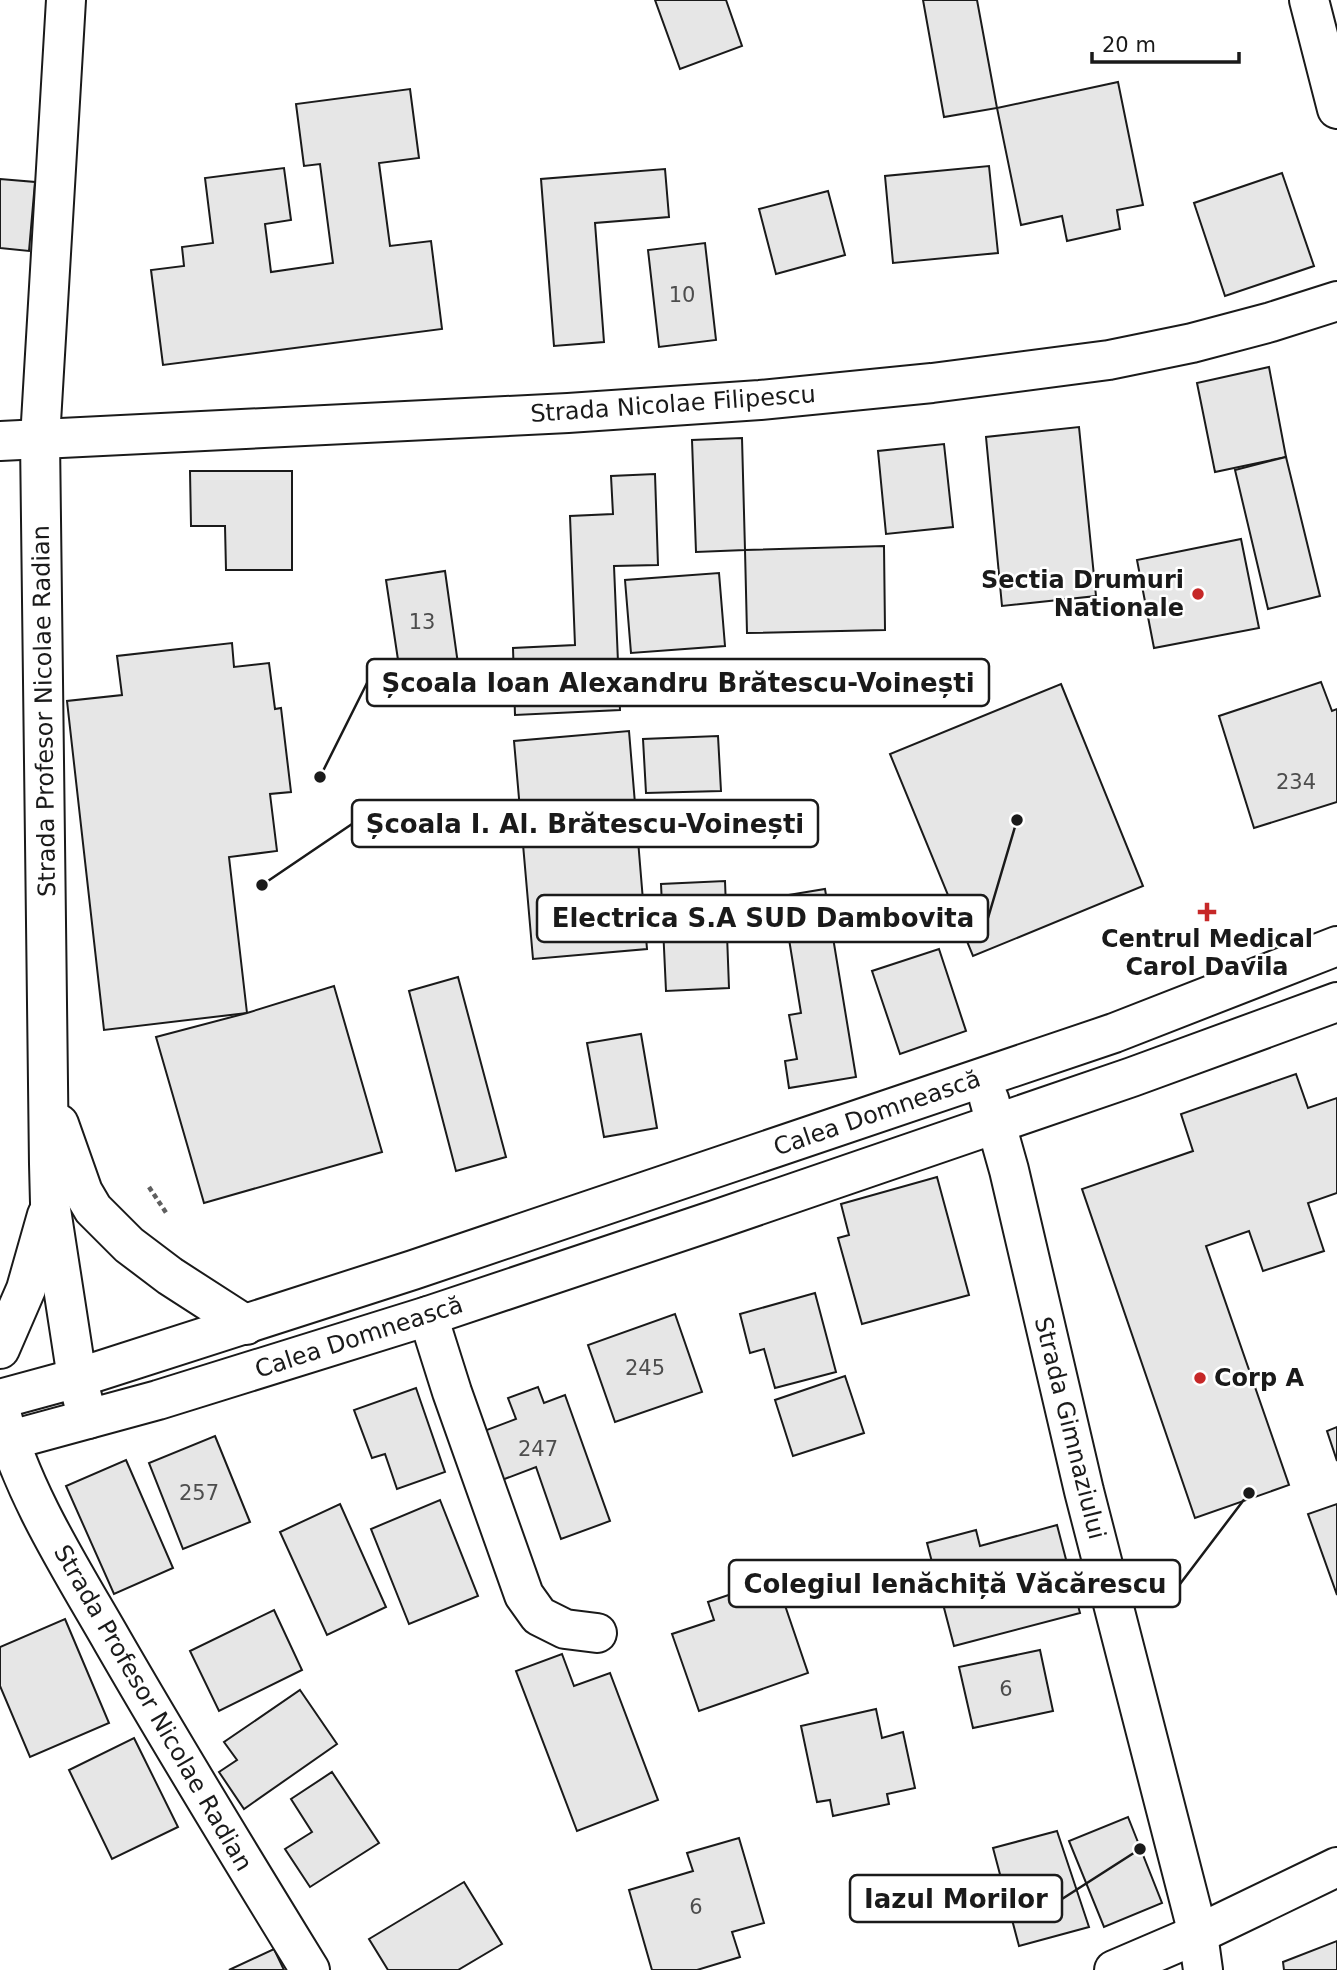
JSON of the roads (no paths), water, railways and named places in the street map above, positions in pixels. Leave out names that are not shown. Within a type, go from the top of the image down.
[{"type":"street","name":"Strada Profesor Nicolae Radian","points":[[66,0],[40,439],[50,1203],[77,1378],[88,1419]]},
{"type":"street","points":[[1309,0],[1337,109]]},
{"type":"street","name":"Strada Nicolae Filipescu","points":[[0,441],[568,413],[760,400],[932,383],[1109,360],[1192,343],[1337,301]]},
{"type":"street","name":"Calea Domnească","points":[[0,1399],[77,1378],[413,1270],[1114,1032],[1337,946]]},
{"type":"street","name":"Calea Domnească","points":[[3,1431],[88,1419],[428,1316],[1132,1077],[1337,1002]]},
{"type":"street","name":"Strada Gimnaziului","points":[[982,1077],[997,1122],[1084,1491],[1201,1952]]},
{"type":"street","points":[[49,1095],[83,1192],[93,1209],[129,1245],[170,1276],[246,1325]]},
{"type":"street","points":[[0,1349],[26,1289],[50,1203]]},
{"type":"street","points":[[428,1316],[524,1595],[539,1616],[565,1629],[597,1633]]},
{"type":"street","name":"Strada Profesor Nicolae Radian","points":[[3,1431],[43,1521],[193,1780],[310,1970]]},
{"type":"street","points":[[1114,1970],[1201,1952],[1337,1867]]},
{"type":"place","name":"Sectia Drumuri Nationale","points":[[1198,594]]},
{"type":"place","name":"Școala Ioan Alexandru Brătescu-Voinești","points":[[320,777]]},
{"type":"place","name":"Electrica S.A SUD Dambovita","points":[[1017,820]]},
{"type":"place","name":"Școala I. Al. Brătescu-Voinești","points":[[262,885]]},
{"type":"place","name":"Centrul Medical Carol Davila","points":[[1207,912]]},
{"type":"place","name":"Corp A","points":[[1200,1378]]},
{"type":"place","name":"Colegiul Ienăchiță Văcărescu","points":[[1249,1493]]},
{"type":"place","name":"Iazul Morilor","points":[[1140,1849]]}]
